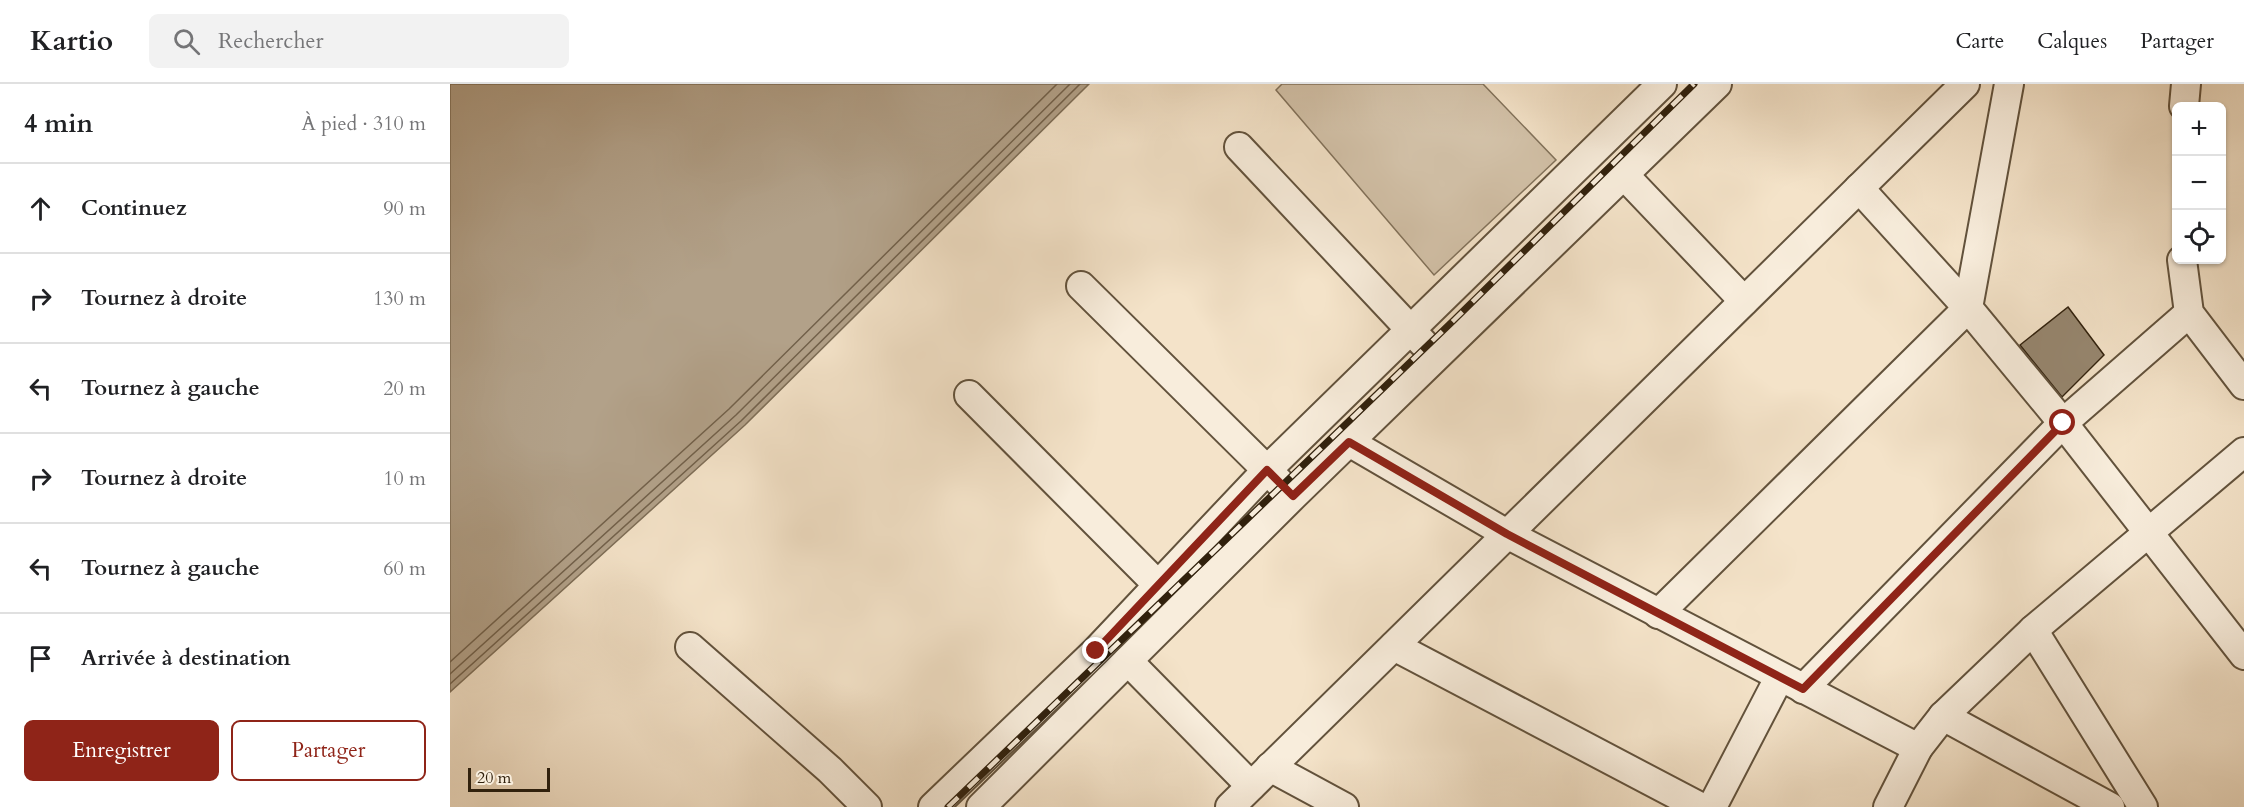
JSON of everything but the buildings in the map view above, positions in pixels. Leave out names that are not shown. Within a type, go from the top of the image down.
[{"type":"street","points":[[933,807],[1096,651],[1267,470],[1662,84]]},
{"type":"street","points":[[981,807],[1293,496],[1718,84]]},
{"type":"street","points":[[1230,807],[1965,84]]},
{"type":"street","points":[[1658,614],[1968,308],[2008,84]]},
{"type":"street","points":[[2184,102],[2186,84]]},
{"type":"street","points":[[1239,147],[1436,358]]},
{"type":"street","points":[[1624,175],[1744,302]]},
{"type":"street","points":[[1859,188],[1968,308],[2063,423],[2244,655]]},
{"type":"street","points":[[2183,264],[2189,313],[2242,379]]},
{"type":"street","points":[[1081,286],[1293,496]]},
{"type":"street","points":[[1712,807],[1791,684],[2063,423],[2189,313]]},
{"type":"street","points":[[969,395],[1158,585]]},
{"type":"street","points":[[1349,442],[1507,534],[1791,684],[1918,748]]},
{"type":"street","points":[[1888,807],[1918,748],[1943,716],[2033,630],[2244,452]]},
{"type":"street","points":[[2033,630],[2143,807]]},
{"type":"street","points":[[1394,646],[1700,807]]},
{"type":"street","points":[[690,647],[830,770],[867,807]]},
{"type":"street","points":[[1128,661],[1261,777],[1344,807]]},
{"type":"street","points":[[1943,716],[2110,807]]},
{"type":"shaded area","points":[[1282,84],[1483,84],[1556,160],[1434,275],[1276,90]]},
{"type":"water","points":[[450,84],[1089,84],[745,425],[450,692]]},
{"type":"railway","points":[[948,807],[1454,320],[1694,84]]},
{"type":"route","points":[[1096,651],[1267,470],[1293,496],[1349,442],[1507,534],[1803,689],[2063,423]]}]
